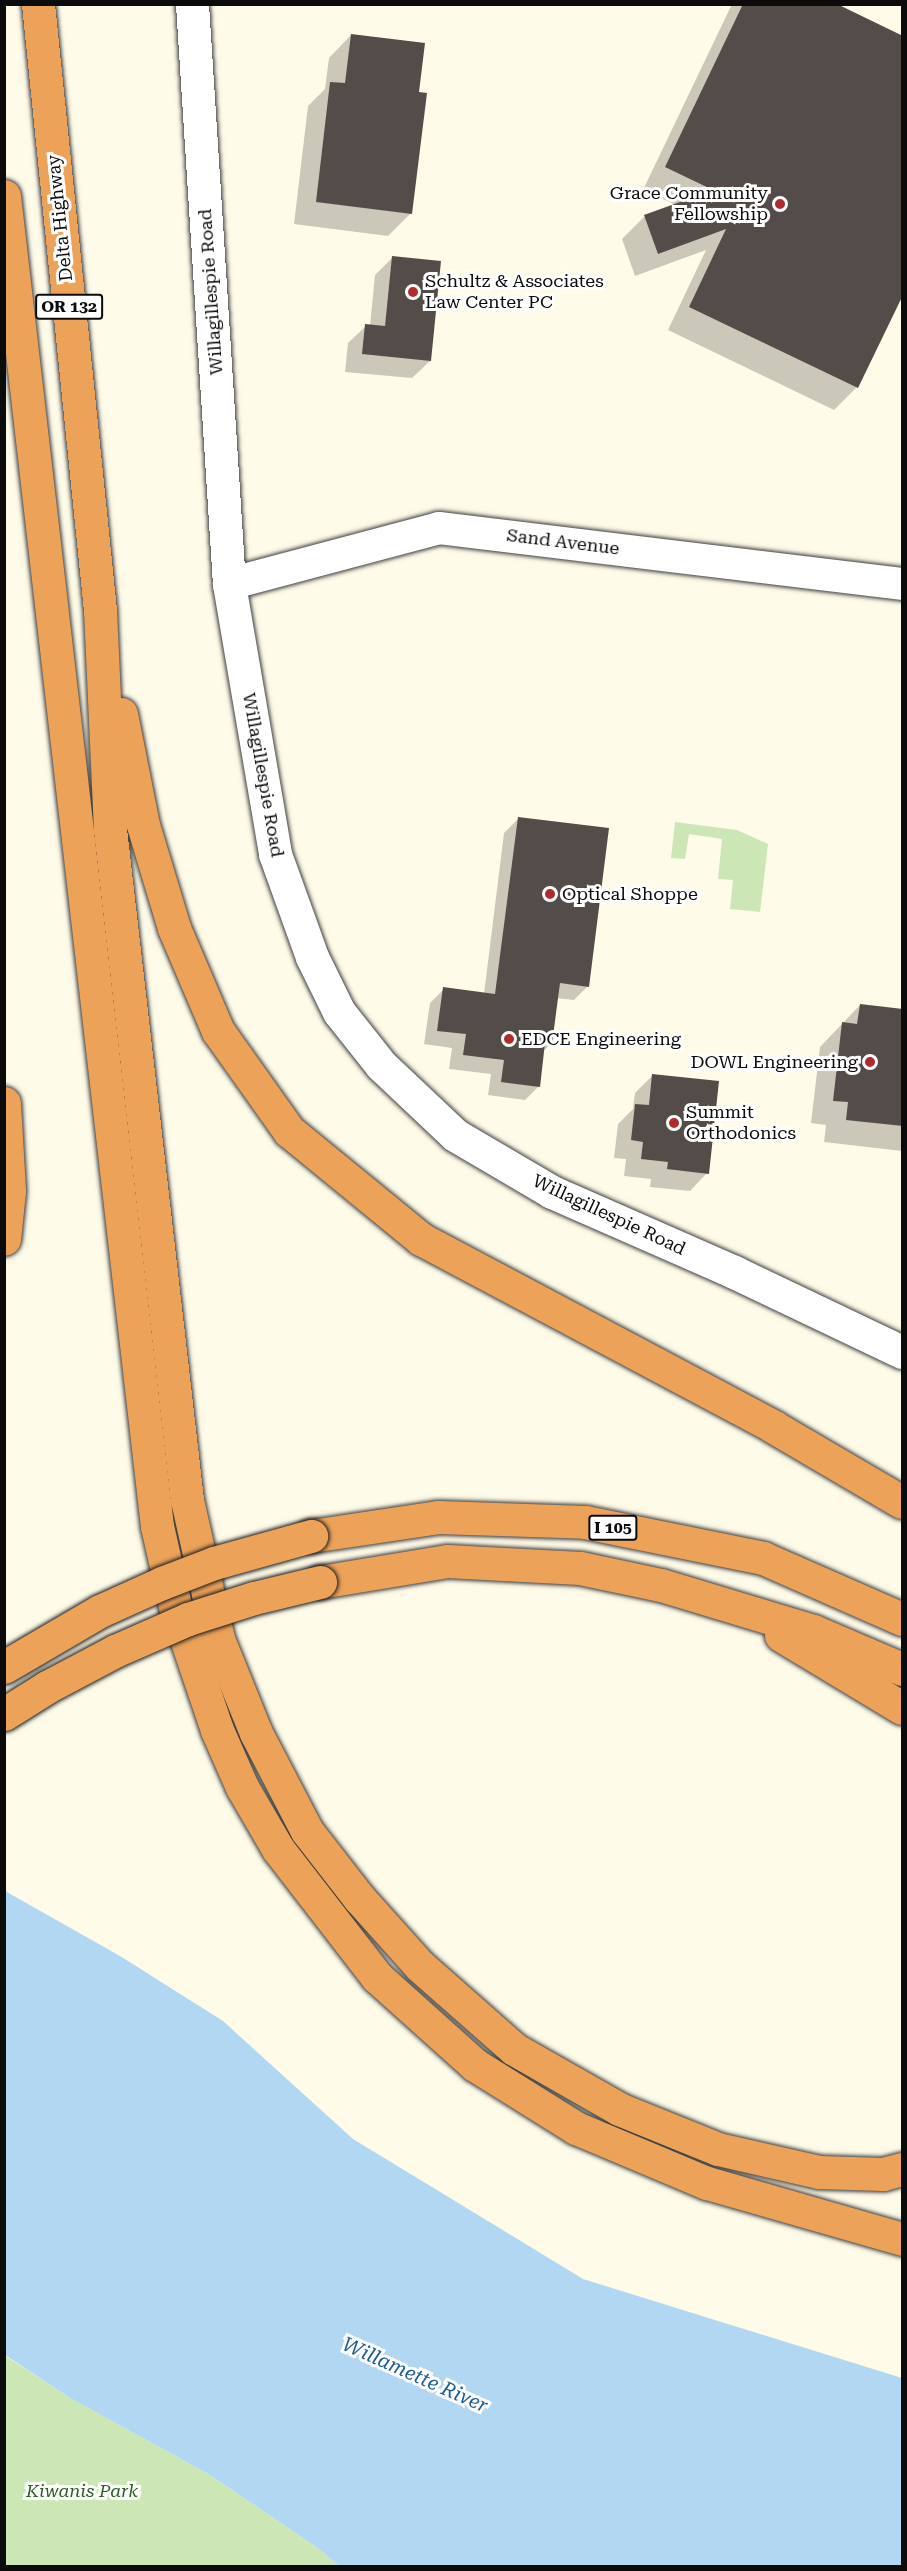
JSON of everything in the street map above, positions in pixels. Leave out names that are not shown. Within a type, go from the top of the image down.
[{"type":"highway","name":"Delta Highway","points":[[38,4],[99,610]]},
{"type":"highway","points":[[4,196],[157,1526],[175,1606],[217,1730],[242,1787],[279,1849],[377,1977],[475,2065],[576,2128],[707,2183],[903,2239]]},
{"type":"highway","points":[[99,610],[143,825],[174,928],[218,1031],[289,1131],[421,1239],[774,1427],[903,1502]]},
{"type":"highway","points":[[99,610],[110,829],[187,1500],[218,1639],[256,1732],[307,1831],[359,1898],[420,1966],[514,2049],[619,2109],[718,2149],[819,2172],[883,2174],[903,2169]]},
{"type":"highway","points":[[4,1103],[9,1191],[4,1239]]},
{"type":"highway","name":"I 105","points":[[4,1667],[100,1611],[214,1563],[311,1536],[438,1517],[585,1522],[763,1558],[903,1619]]},
{"type":"highway","points":[[4,1714],[47,1687],[115,1650],[188,1619],[254,1598],[320,1582],[447,1561],[580,1568],[661,1585],[813,1631],[903,1670]]},
{"type":"highway","points":[[734,1606],[903,1708]]},
{"type":"street","name":"Willagillespie Road","points":[[192,4],[229,584],[275,854],[312,957],[339,1012],[381,1065],[455,1135],[552,1192],[735,1272],[903,1352]]},
{"type":"street","name":"Sand Avenue","points":[[229,584],[417,532],[447,528],[903,584]]},
{"type":"green space","points":[[675,822],[737,830],[768,844],[760,912],[730,909],[733,880],[718,879],[722,839],[689,834],[685,859],[671,858]]},
{"type":"green space","name":"Kiwanis Park","points":[[4,2355],[70,2398],[210,2475],[319,2549],[339,2566],[5,2566]]},
{"type":"water","name":"Willamette River","points":[[5,1891],[120,1956],[223,2021],[353,2139],[583,2279],[902,2378],[902,2566],[339,2566],[319,2549],[210,2475],[70,2398],[5,2355]]},
{"type":"building","name":"Grace Community Fellowship","points":[[743,4],[837,4],[903,36],[903,295],[858,388],[689,307],[726,229],[658,254],[644,215],[713,190],[665,167]]},
{"type":"building","points":[[351,34],[425,43],[419,92],[427,93],[412,214],[316,202],[330,82],[345,83]]},
{"type":"building","name":"Schultz & Associates Law Center PC","points":[[392,256],[441,261],[431,361],[362,354],[365,324],[385,326]]},
{"type":"building","name":"Optical Shoppe","points":[[518,817],[609,828],[589,987],[560,983],[552,1044],[545,1043],[540,1087],[501,1082],[504,1060],[463,1055],[466,1034],[437,1031],[443,987],[495,994]]},
{"type":"building","name":"DOWL Engineering","points":[[860,1004],[903,1009],[903,1126],[846,1120],[848,1102],[833,1101],[842,1022],[857,1024]]},
{"type":"building","name":"Summit Orthodonics","points":[[652,1074],[719,1081],[709,1174],[667,1169],[668,1162],[641,1159],[643,1142],[631,1140],[635,1104],[649,1105]]},
{"type":"place","name":"Grace Community Fellowship","points":[[780,204]]},
{"type":"place","name":"Schultz & Associates Law Center PC","points":[[413,292]]},
{"type":"place","name":"Optical Shoppe","points":[[550,894]]},
{"type":"place","name":"EDCE Engineering","points":[[509,1039]]},
{"type":"place","name":"DOWL Engineering","points":[[870,1062]]},
{"type":"place","name":"Summit Orthodonics","points":[[674,1123]]}]
